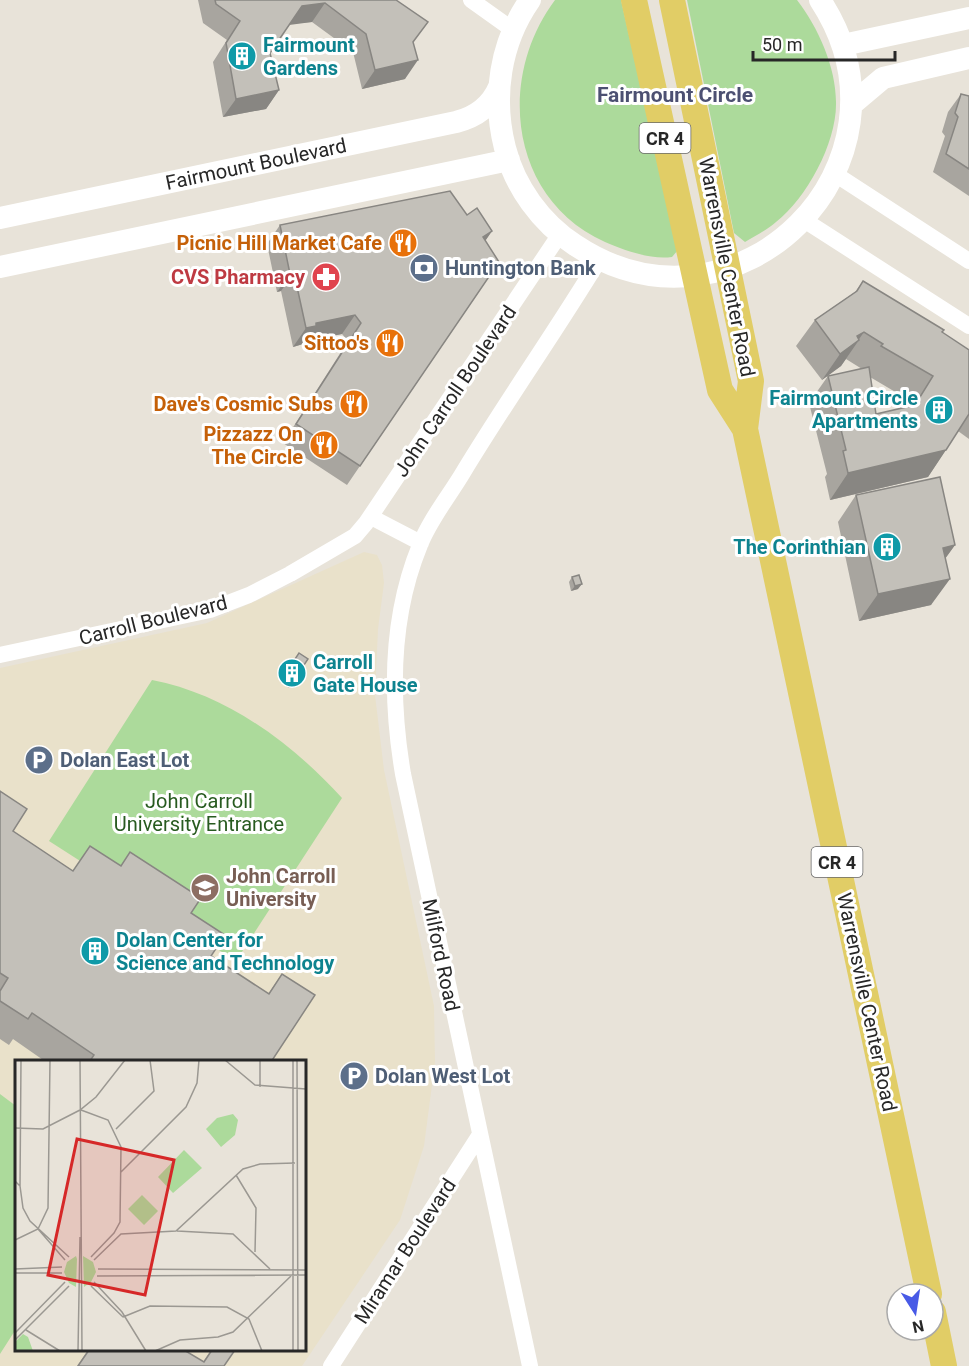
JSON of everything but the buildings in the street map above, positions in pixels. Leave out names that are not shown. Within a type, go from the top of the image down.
[{"type":"main road","points":[[530,0],[513,30],[505,52],[499,87],[501,122],[509,160],[531,202],[560,234],[600,260],[623,270],[650,275],[696,276],[729,268],[765,252],[804,220],[823,196],[835,174],[846,144],[851,105],[850,80],[843,45],[820,0]]},
{"type":"main road","name":"Warrensville Center Road","points":[[634,0],[720,390],[745,429]]},
{"type":"main road","name":"Warrensville Center Road","points":[[672,0],[751,381],[745,429],[926,1282]]},
{"type":"main road","points":[[843,45],[969,18]]},
{"type":"main road","points":[[851,105],[883,78],[969,58]]},
{"type":"main road","name":"Fairmount Boulevard","points":[[0,218],[456,122],[478,113],[493,99],[499,87]]},
{"type":"main road","points":[[0,267],[509,160]]},
{"type":"main road","points":[[939,1342],[944,1366]]},
{"type":"street","points":[[471,0],[513,30]]},
{"type":"street","points":[[835,174],[969,261]]},
{"type":"street","points":[[804,220],[969,326]]},
{"type":"street","name":"John Carroll Boulevard","points":[[370,517],[560,234]]},
{"type":"street","points":[[370,517],[420,543],[485,437],[600,260]]},
{"type":"street","name":"Carroll Boulevard","points":[[0,655],[171,620],[234,601],[267,587],[350,539],[361,530],[370,517]]},
{"type":"street","name":"Milford Road","points":[[420,543],[406,589],[397,633],[393,681],[395,727],[479,1136],[530,1366]]},
{"type":"street","name":"Miramar Boulevard","points":[[331,1366],[479,1136]]},
{"type":"shaded area","name":"John Carroll University","points":[[364,552],[377,555],[382,565],[384,583],[378,629],[375,695],[384,770],[434,1006],[435,1062],[424,1146],[400,1220],[302,1366],[0,1366],[0,668],[207,623]]},
{"type":"green space","points":[[555,0],[621,0],[678,250],[672,257],[646,256],[620,248],[605,242],[573,222],[549,197],[532,167],[522,134],[520,100],[525,65],[536,31]]},
{"type":"green space","points":[[687,0],[797,0],[819,35],[833,75],[835,118],[826,151],[818,168],[788,212],[769,228],[745,242],[734,233]]},
{"type":"green space","name":"John Carroll University Entrance","points":[[152,680],[206,697],[256,724],[302,758],[342,798],[236,961],[49,841]]},
{"type":"green space","points":[[0,1094],[15,1105],[15,1331],[0,1354]]},
{"type":"place","name":"Fairmount Gardens","points":[[242,56]]},
{"type":"place","name":"Picnic Hill Market Cafe","points":[[403,243]]},
{"type":"place","name":"Huntington Bank","points":[[424,268]]},
{"type":"place","name":"CVS Pharmacy","points":[[326,277]]},
{"type":"place","name":"Sittoo's","points":[[390,343]]},
{"type":"place","name":"Dave's Cosmic Subs","points":[[354,404]]},
{"type":"place","name":"Fairmount Circle Apartments","points":[[939,410]]},
{"type":"place","name":"Pizzazz On The Circle","points":[[324,445]]},
{"type":"place","name":"The Corinthian","points":[[887,547]]},
{"type":"place","name":"Carroll Gate House","points":[[292,673]]},
{"type":"place","name":"Dolan East Lot","points":[[39,760]]},
{"type":"place","name":"John Carroll University","points":[[205,888]]},
{"type":"place","name":"Dolan Center for Science and Technology","points":[[95,951]]},
{"type":"place","name":"Dolan West Lot","points":[[354,1076]]},
{"type":"district","name":"Fairmount Circle","points":[[675,95]]}]
